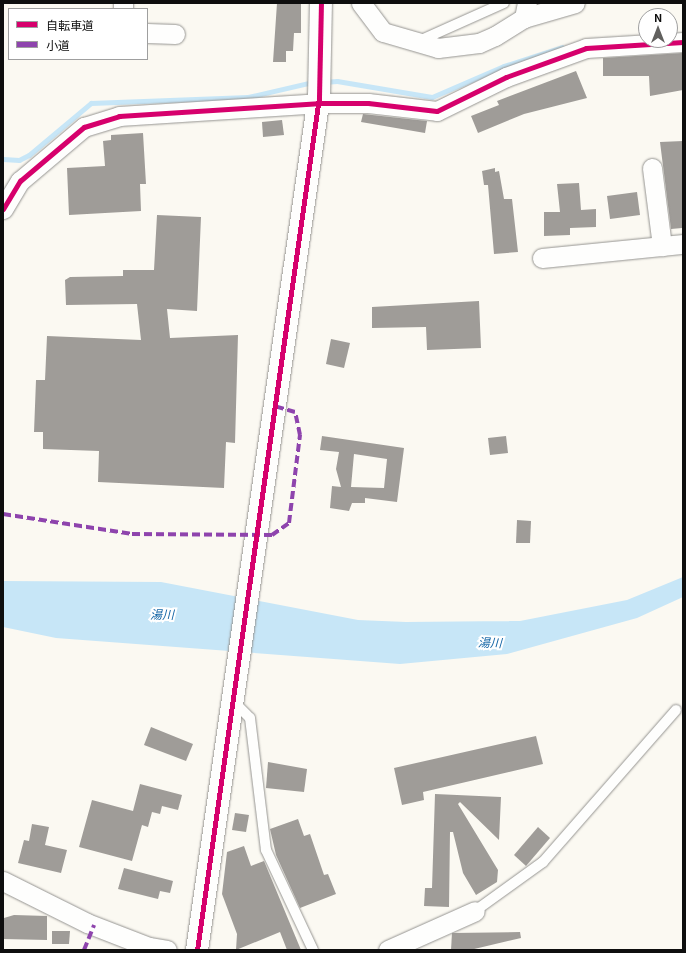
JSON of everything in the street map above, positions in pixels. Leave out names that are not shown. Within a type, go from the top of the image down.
[{"type":"street","points":[[197,950],[230,699],[318,100],[321,74],[321,3]]},
{"type":"street","points":[[361,3],[383,32],[415,43],[438,48],[479,43],[526,10],[575,3]]},
{"type":"street","points":[[148,33],[175,34]]},
{"type":"street","points":[[3,209],[12,179],[84,127],[119,116],[318,100],[368,103],[437,111],[506,77],[586,48],[683,42]]},
{"type":"street","points":[[652,168],[662,246]]},
{"type":"street","points":[[542,258],[683,244]]},
{"type":"street","points":[[3,881],[87,922],[149,947],[167,950]]},
{"type":"street","points":[[388,950],[475,911]]},
{"type":"lane","points":[[415,43],[504,3]]},
{"type":"lane","points":[[230,699],[250,718],[266,850],[314,950]]},
{"type":"lane","points":[[475,911],[543,862],[676,710]]},
{"type":"water","name":"湯川","points":[[683,577],[683,597],[637,618],[507,654],[400,664],[56,638],[3,627],[3,581],[161,582],[358,620],[406,622],[520,621],[627,600]]},
{"type":"building","points":[[277,3],[301,3],[301,33],[294,33],[293,51],[286,51],[286,62],[273,62]]},
{"type":"building","points":[[683,53],[683,90],[650,96],[649,76],[603,76],[603,58]]},
{"type":"building","points":[[576,71],[587,98],[524,114],[478,133],[471,116],[499,105],[497,101]]},
{"type":"building","points":[[363,114],[427,121],[425,133],[361,122]]},
{"type":"building","points":[[282,120],[284,135],[263,137],[262,122]]},
{"type":"building","points":[[143,133],[146,184],[140,184],[141,211],[69,215],[67,168],[105,166],[103,141],[111,140],[111,135]]},
{"type":"building","points":[[683,141],[682,228],[671,229],[660,142]]},
{"type":"building","points":[[495,168],[495,172],[499,171],[504,199],[512,199],[518,252],[494,254],[488,185],[484,185],[482,171]]},
{"type":"building","points":[[579,183],[581,210],[596,209],[596,227],[570,228],[570,235],[544,236],[544,212],[560,212],[557,184]]},
{"type":"building","points":[[637,192],[640,215],[610,219],[607,196]]},
{"type":"building","points":[[157,215],[201,217],[197,311],[167,309],[170,338],[238,335],[235,443],[226,442],[224,488],[98,482],[99,451],[43,449],[43,432],[34,432],[36,380],[45,380],[47,336],[141,340],[137,304],[66,305],[65,280],[70,277],[123,276],[123,270],[154,270]]},
{"type":"building","points":[[479,301],[481,348],[427,350],[426,327],[372,328],[372,307]]},
{"type":"building","points":[[331,339],[350,343],[344,368],[326,364]]},
{"type":"building","points":[[322,436],[404,448],[397,502],[365,498],[365,503],[352,503],[349,511],[330,508],[332,486],[341,487],[336,469],[339,452],[320,450]],"holes":[[[354,454],[387,459],[384,488],[351,487]]]},
{"type":"building","points":[[506,436],[508,453],[490,455],[488,438]]},
{"type":"building","points":[[517,520],[531,521],[530,543],[516,543]]},
{"type":"building","points":[[151,727],[193,744],[186,761],[144,745]]},
{"type":"building","points":[[536,736],[543,764],[423,792],[424,800],[402,805],[394,768]]},
{"type":"building","points":[[268,762],[307,769],[304,792],[266,788]]},
{"type":"building","points":[[140,784],[182,795],[178,810],[162,806],[160,814],[152,812],[148,827],[142,825],[132,861],[79,847],[92,800],[133,811]]},
{"type":"building","points":[[435,794],[501,797],[499,840],[460,802],[458,804],[498,870],[497,882],[476,895],[463,873],[453,832],[450,832],[449,907],[424,906],[425,888],[432,888]]},
{"type":"building","points":[[235,813],[249,815],[246,832],[232,830]]},
{"type":"building","points":[[298,819],[304,836],[310,834],[324,875],[328,874],[336,894],[300,908],[276,855],[270,829]]},
{"type":"building","points":[[32,824],[49,827],[45,845],[67,850],[61,873],[18,863],[24,840],[29,841]]},
{"type":"building","points":[[538,827],[550,838],[526,866],[514,855]]},
{"type":"building","points":[[244,846],[251,866],[264,861],[301,950],[287,950],[280,932],[236,950],[237,934],[222,894],[227,852]]},
{"type":"building","points":[[124,868],[173,881],[170,893],[160,891],[158,899],[118,889]]},
{"type":"building","points":[[14,915],[47,916],[47,940],[3,939],[4,918]]},
{"type":"building","points":[[52,931],[70,931],[69,944],[52,944]]},
{"type":"building","points":[[520,932],[521,938],[470,950],[451,950],[452,933]]},
{"type":"waterway","points":[[323,82],[337,81],[432,97],[504,66],[562,47]]},
{"type":"waterway","points":[[3,159],[19,160],[29,155],[91,103],[248,97],[313,82]]},
{"type":"marked path","points":[[3,514],[132,534],[272,535],[289,523],[300,435],[295,412],[274,406]]},
{"type":"marked path","points":[[84,950],[94,925]]},
{"type":"cycle path","points":[[197,950],[319,97],[321,3]]},
{"type":"cycle path","points":[[3,209],[20,181],[84,127],[119,116],[318,103],[368,103],[437,111],[506,77],[586,48],[683,42]]}]
